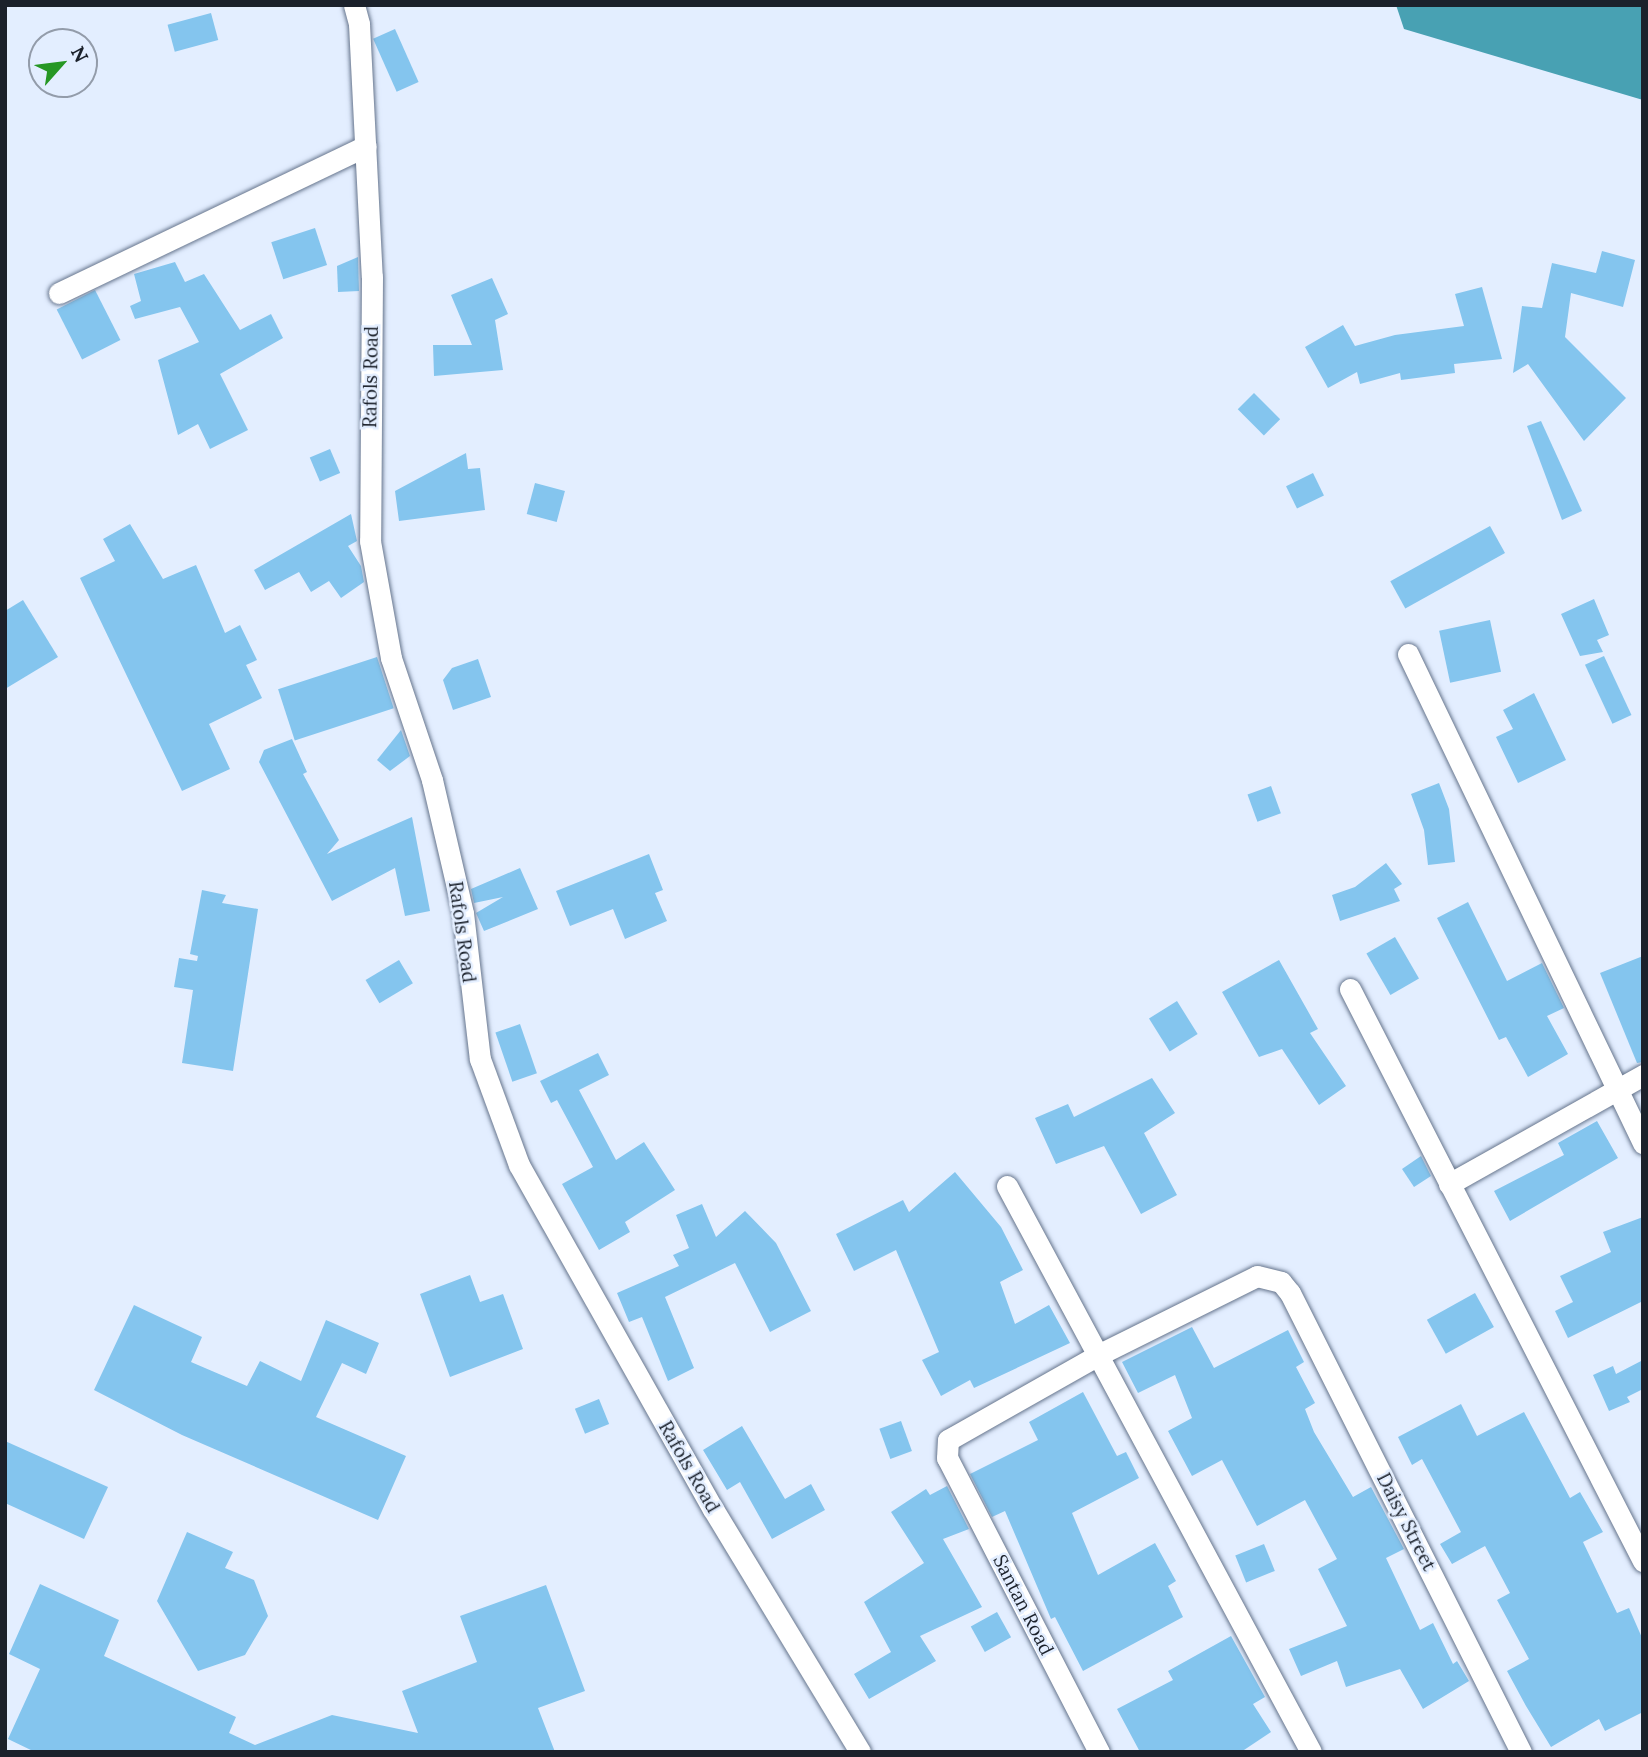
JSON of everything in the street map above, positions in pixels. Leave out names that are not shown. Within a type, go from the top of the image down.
[{"type":"street","name":"Rafols Road","points":[[360,11],[372,277],[370,541],[376,594],[447,842],[463,913],[480,1059],[519,1165],[713,1509],[860,1752]]},
{"type":"street","points":[[59,292],[366,146]]},
{"type":"street","points":[[1408,654],[1643,1143]]},
{"type":"street","points":[[1350,989],[1643,1561]]},
{"type":"street","points":[[1449,1184],[1643,1076]]},
{"type":"street","points":[[1007,1186],[1100,1354],[1311,1752]]},
{"type":"street","name":"Daisy Street","points":[[1100,1354],[1257,1276],[1280,1282],[1290,1293],[1521,1752]]},
{"type":"street","name":"Santan Road","points":[[1099,1752],[947,1458],[948,1440],[954,1434],[1100,1354]]},
{"type":"water","points":[[1396,5],[1643,5],[1643,100],[1404,29]]},
{"type":"building","points":[[211,13],[218,40],[175,52],[168,25]]},
{"type":"building","points":[[395,29],[419,82],[397,92],[373,39]]},
{"type":"building","points":[[315,228],[327,265],[283,279],[271,242]]},
{"type":"building","points":[[1602,251],[1635,260],[1623,307],[1571,293],[1565,337],[1626,398],[1584,441],[1528,364],[1513,373],[1522,306],[1542,308],[1552,263],[1596,273]]},
{"type":"building","points":[[358,257],[359,291],[338,292],[337,266]]},
{"type":"building","points":[[175,262],[185,282],[204,274],[240,330],[271,314],[283,338],[220,374],[248,430],[210,449],[198,424],[178,435],[158,360],[199,342],[180,307],[135,319],[130,306],[141,301],[134,274]]},
{"type":"building","points":[[492,278],[508,314],[495,320],[503,370],[434,376],[433,345],[472,345],[451,295]]},
{"type":"building","points":[[1482,287],[1502,359],[1454,364],[1455,373],[1401,380],[1400,373],[1360,384],[1357,372],[1328,388],[1305,347],[1343,325],[1355,346],[1395,335],[1464,326],[1455,294]]},
{"type":"building","points":[[95,290],[120,340],[82,359],[57,310]]},
{"type":"building","points":[[1254,393],[1280,419],[1264,435],[1238,409]]},
{"type":"building","points":[[1541,421],[1582,511],[1562,520],[1527,426]]},
{"type":"building","points":[[330,449],[340,473],[320,482],[310,458]]},
{"type":"building","points":[[466,453],[468,469],[480,468],[485,510],[399,521],[395,491]]},
{"type":"building","points":[[1313,473],[1324,495],[1297,509],[1286,486]]},
{"type":"building","points":[[535,483],[565,491],[557,522],[527,514]]},
{"type":"building","points":[[351,514],[357,541],[348,546],[361,566],[364,582],[341,598],[329,581],[311,592],[299,572],[265,590],[254,570]]},
{"type":"building","points":[[130,524],[163,579],[196,565],[225,633],[240,625],[257,660],[246,665],[262,698],[209,724],[230,769],[182,791],[80,578],[115,561],[103,539]]},
{"type":"building","points":[[1490,526],[1505,553],[1405,608],[1390,581]]},
{"type":"building","points":[[1594,599],[1609,635],[1597,640],[1603,652],[1580,656],[1561,614]]},
{"type":"building","points":[[23,600],[58,657],[5,689],[5,611]]},
{"type":"building","points":[[1490,620],[1501,672],[1450,683],[1439,631]]},
{"type":"building","points":[[1604,656],[1631,715],[1612,724],[1585,665]]},
{"type":"building","points":[[377,657],[394,708],[295,740],[278,689]]},
{"type":"building","points":[[478,659],[491,697],[453,710],[443,680],[452,668]]},
{"type":"building","points":[[1534,693],[1566,760],[1518,783],[1496,737],[1513,729],[1503,710]]},
{"type":"building","points":[[401,730],[410,756],[390,771],[377,760]]},
{"type":"building","points":[[292,739],[307,772],[303,774],[339,840],[327,854],[412,817],[430,911],[405,916],[395,868],[332,901],[259,762],[264,750]]},
{"type":"building","points":[[1439,783],[1449,809],[1455,862],[1428,865],[1424,830],[1411,794]]},
{"type":"building","points":[[1271,786],[1281,813],[1257,822],[1248,795]]},
{"type":"building","points":[[649,854],[663,890],[655,893],[667,921],[625,939],[613,909],[570,926],[556,891]]},
{"type":"building","points":[[1386,863],[1402,884],[1394,889],[1400,901],[1340,921],[1332,895],[1355,887]]},
{"type":"building","points":[[520,868],[538,909],[484,931],[476,913],[503,897],[474,903],[471,889]]},
{"type":"building","points":[[202,890],[226,895],[222,903],[258,909],[233,1071],[182,1063],[193,990],[174,987],[179,958],[197,961],[198,956],[190,954]]},
{"type":"building","points":[[1468,902],[1507,981],[1542,963],[1564,1008],[1547,1016],[1568,1054],[1528,1077],[1506,1037],[1499,1040],[1437,918]]},
{"type":"building","points":[[1395,937],[1419,979],[1390,995],[1366,953]]},
{"type":"building","points":[[1643,956],[1643,1062],[1637,1063],[1600,973]]},
{"type":"building","points":[[399,960],[413,983],[379,1003],[366,980]]},
{"type":"building","points":[[1279,960],[1318,1029],[1310,1033],[1346,1086],[1319,1105],[1282,1049],[1259,1057],[1222,992]]},
{"type":"building","points":[[1177,1001],[1198,1034],[1170,1052],[1149,1018]]},
{"type":"building","points":[[520,1024],[537,1073],[512,1082],[495,1032]]},
{"type":"building","points":[[598,1053],[609,1075],[579,1090],[616,1160],[644,1142],[675,1190],[625,1222],[630,1232],[599,1250],[562,1184],[593,1167],[557,1100],[551,1103],[540,1081]]},
{"type":"building","points":[[1152,1078],[1175,1113],[1144,1133],[1177,1195],[1141,1214],[1104,1146],[1056,1164],[1035,1118],[1068,1104],[1074,1117]]},
{"type":"building","points":[[1597,1121],[1618,1158],[1510,1221],[1494,1191],[1564,1155],[1558,1143]]},
{"type":"building","points":[[1421,1156],[1431,1176],[1414,1187],[1402,1169]]},
{"type":"building","points":[[955,1172],[1001,1227],[1023,1270],[1000,1282],[1015,1324],[1049,1305],[1070,1343],[974,1388],[970,1380],[941,1396],[922,1360],[939,1352],[896,1250],[854,1271],[836,1234],[903,1200],[909,1212]]},
{"type":"building","points":[[702,1204],[716,1237],[745,1211],[776,1243],[811,1311],[770,1332],[735,1263],[665,1297],[694,1368],[668,1381],[642,1317],[629,1322],[617,1293],[679,1266],[673,1255],[689,1248],[676,1215]]},
{"type":"building","points":[[1643,1217],[1643,1301],[1568,1338],[1555,1311],[1573,1302],[1560,1276],[1611,1252],[1603,1232]]},
{"type":"building","points":[[470,1275],[480,1302],[503,1294],[523,1349],[450,1377],[420,1294]]},
{"type":"building","points":[[1475,1293],[1494,1327],[1446,1354],[1427,1320]]},
{"type":"building","points":[[134,1305],[202,1337],[191,1362],[247,1386],[260,1361],[301,1381],[326,1320],[379,1343],[366,1374],[342,1363],[316,1417],[406,1456],[378,1520],[182,1435],[94,1390]]},
{"type":"building","points":[[1192,1327],[1214,1368],[1288,1330],[1304,1362],[1296,1367],[1315,1403],[1305,1409],[1314,1432],[1353,1497],[1371,1487],[1404,1549],[1386,1558],[1420,1630],[1433,1623],[1453,1664],[1457,1661],[1469,1681],[1423,1709],[1400,1669],[1346,1687],[1337,1661],[1301,1676],[1289,1649],[1347,1626],[1318,1569],[1337,1559],[1305,1500],[1257,1526],[1222,1460],[1192,1476],[1168,1431],[1192,1418],[1175,1375],[1138,1393],[1122,1362]]},
{"type":"building","points":[[1643,1360],[1643,1389],[1627,1397],[1630,1402],[1609,1411],[1593,1375],[1613,1366],[1616,1374]]},
{"type":"building","points":[[1083,1392],[1117,1456],[1126,1452],[1139,1478],[1072,1513],[1098,1575],[1155,1543],[1176,1581],[1168,1586],[1183,1617],[1083,1671],[1055,1617],[1051,1619],[1005,1511],[992,1517],[970,1474],[1038,1440],[1029,1422]]},
{"type":"building","points":[[599,1399],[609,1424],[585,1434],[575,1409]]},
{"type":"building","points":[[1461,1404],[1477,1436],[1524,1412],[1570,1498],[1580,1492],[1603,1532],[1583,1542],[1617,1613],[1629,1608],[1643,1640],[1643,1712],[1605,1731],[1599,1719],[1551,1747],[1526,1706],[1507,1671],[1529,1659],[1497,1600],[1510,1593],[1485,1546],[1452,1564],[1440,1544],[1461,1532],[1422,1459],[1412,1465],[1398,1437]]},
{"type":"building","points":[[901,1421],[912,1451],[890,1459],[879,1429]]},
{"type":"building","points":[[742,1426],[785,1499],[811,1484],[825,1510],[772,1539],[740,1482],[727,1490],[703,1450]]},
{"type":"building","points":[[5,1441],[108,1487],[84,1539],[5,1503]]},
{"type":"building","points":[[947,1486],[969,1529],[943,1539],[982,1607],[920,1636],[936,1661],[869,1699],[854,1674],[891,1652],[864,1602],[924,1563],[891,1512],[926,1489],[930,1495]]},
{"type":"building","points":[[187,1532],[233,1552],[225,1568],[254,1580],[268,1616],[245,1655],[198,1671],[157,1601]]},
{"type":"building","points":[[1264,1544],[1275,1571],[1246,1583],[1235,1556]]},
{"type":"building","points":[[40,1584],[119,1620],[104,1656],[236,1717],[229,1733],[255,1745],[332,1715],[418,1733],[402,1691],[477,1662],[460,1616],[546,1585],[585,1691],[538,1708],[555,1752],[35,1752],[8,1739],[40,1669],[9,1654]]},
{"type":"building","points":[[997,1612],[1011,1637],[985,1652],[971,1627]]},
{"type":"building","points":[[1231,1636],[1265,1697],[1253,1704],[1271,1732],[1241,1752],[1140,1752],[1117,1709],[1173,1680],[1168,1671]]}]
